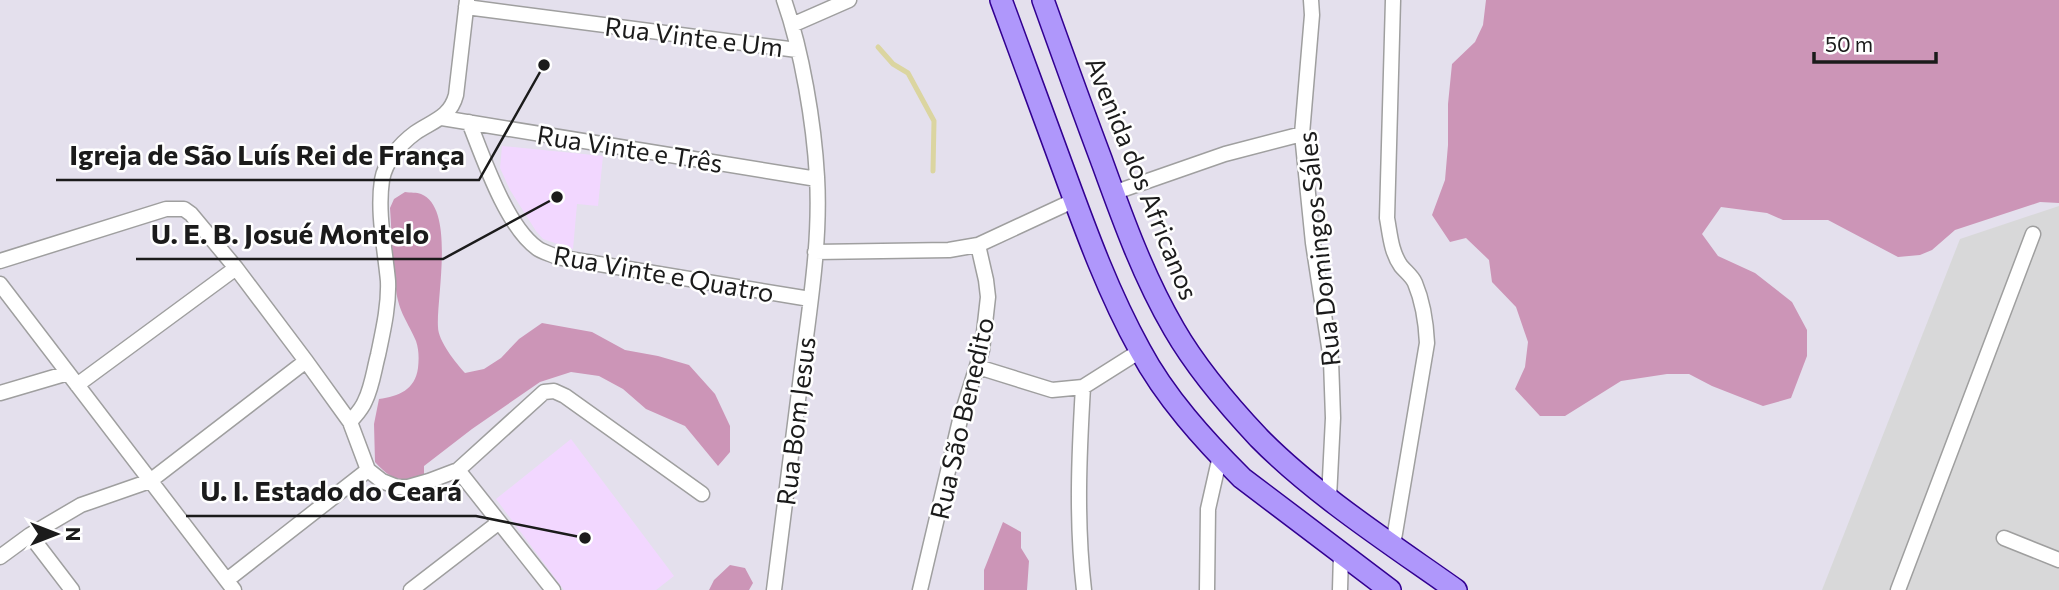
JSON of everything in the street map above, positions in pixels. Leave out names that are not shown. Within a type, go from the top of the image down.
[{"type":"main road","points":[[1001,0],[1102,270],[1140,351],[1172,397],[1220,457],[1242,478],[1390,590]]},
{"type":"main road","name":"Avenida dos Africanos","points":[[1043,0],[1140,263],[1175,331],[1198,365],[1229,405],[1261,439],[1329,498],[1456,590]]},
{"type":"main road","points":[[1307,528],[1329,498]]},
{"type":"street","name":"Rua Bom Jesus","points":[[774,590],[815,253],[817,179],[814,140],[792,25],[784,0]]},
{"type":"street","points":[[792,25],[849,0]]},
{"type":"street","name":"Rua Domingos Sáles","points":[[1311,0],[1302,134],[1313,243],[1331,360],[1334,418],[1329,498]]},
{"type":"street","points":[[1393,0],[1387,218],[1390,241],[1399,263],[1414,280],[1421,299],[1427,343],[1393,545]]},
{"type":"street","points":[[349,422],[367,398],[387,311],[388,284],[380,194],[383,174],[404,143],[442,118],[453,106],[467,3]]},
{"type":"street","name":"Rua Vinte e Um","points":[[467,3],[797,50]]},
{"type":"street","name":"Rua Vinte e Três","points":[[442,118],[817,179]]},
{"type":"street","name":"Rua Vinte e Quatro","points":[[469,122],[511,216],[522,234],[537,249],[557,257],[810,299]]},
{"type":"street","points":[[1113,193],[1225,154],[1302,134]]},
{"type":"street","points":[[815,253],[949,250],[978,245],[1075,200]]},
{"type":"street","points":[[0,261],[166,209],[184,209],[236,268],[306,360],[349,422],[368,470],[382,481],[397,487],[429,481],[458,470],[544,392],[554,391],[565,396],[702,494]]},
{"type":"street","points":[[1898,590],[2033,234]]},
{"type":"street","name":"Rua São Benedito","points":[[920,590],[960,420],[982,350],[988,298],[978,245]]},
{"type":"street","points":[[77,385],[236,268]]},
{"type":"street","points":[[0,284],[230,585],[368,470]]},
{"type":"street","points":[[978,367],[1052,390],[1083,387],[1140,351]]},
{"type":"street","points":[[3,550],[81,505],[150,481],[306,360]]},
{"type":"street","points":[[0,393],[68,373]]},
{"type":"street","points":[[1083,387],[1078,477],[1084,590]]},
{"type":"street","points":[[1207,590],[1208,509],[1220,457]]},
{"type":"street","points":[[458,470],[553,590]]},
{"type":"street","points":[[411,590],[498,523]]},
{"type":"street","points":[[30,535],[72,590]]},
{"type":"street","points":[[2004,538],[2059,560]]},
{"type":"street","points":[[1340,554],[1340,590]]},
{"type":"shaded area","points":[[1486,0],[2059,0],[2059,203],[2040,202],[1955,230],[1932,250],[1920,255],[1898,257],[1828,220],[1783,220],[1767,213],[1721,207],[1702,234],[1718,256],[1755,273],[1792,302],[1807,330],[1807,356],[1791,398],[1763,406],[1689,374],[1667,374],[1621,381],[1565,416],[1540,416],[1515,389],[1525,367],[1528,342],[1516,307],[1492,282],[1489,260],[1466,238],[1450,242],[1432,215],[1445,180],[1452,64],[1475,42],[1483,25]]},
{"type":"shaded area","points":[[502,146],[603,156],[598,206],[577,204],[573,249],[543,239],[536,231],[510,190],[500,168]]},
{"type":"shaded area","points":[[405,192],[421,194],[432,203],[438,217],[442,255],[439,333],[448,352],[465,373],[484,369],[501,358],[519,339],[542,323],[592,332],[625,350],[689,365],[715,394],[730,426],[730,452],[718,466],[685,426],[646,409],[623,389],[599,376],[571,372],[540,382],[472,429],[424,466],[424,476],[403,479],[386,473],[375,462],[374,424],[379,399],[399,394],[410,387],[418,365],[417,344],[399,305],[394,270],[390,208],[394,199]]},
{"type":"shaded area","points":[[2059,206],[2059,590],[1822,590],[1960,239]]},
{"type":"shaded area","points":[[571,439],[674,576],[656,590],[564,590],[496,499]]},
{"type":"shaded area","points":[[1003,522],[1021,532],[1021,548],[1029,561],[1027,590],[984,590],[984,570]]},
{"type":"shaded area","points":[[730,565],[745,568],[753,583],[749,590],[709,590],[714,580]]},
{"type":"waterway","points":[[878,47],[893,64],[908,73],[934,121],[933,171]]},
{"type":"place","name":"Igreja de São Luís Rei de França","points":[[544,65]]},
{"type":"place","name":"U. E. B. Josué Montelo","points":[[557,197]]},
{"type":"place","name":"U. I. Estado do Ceará","points":[[585,538]]}]
